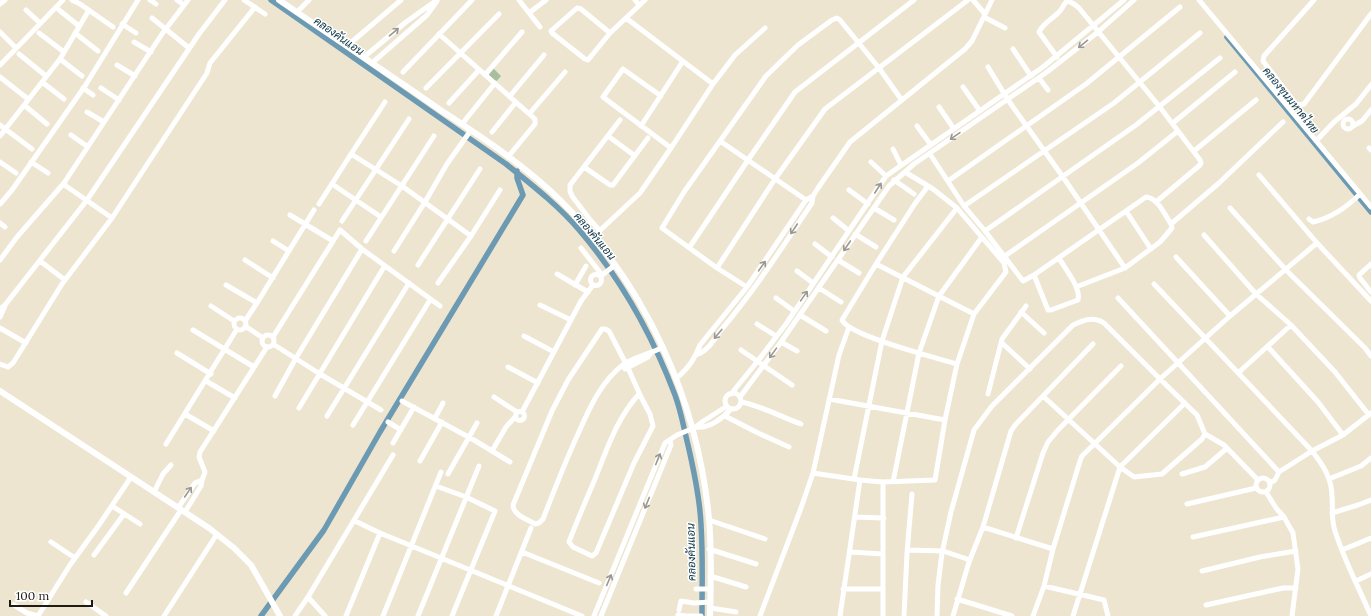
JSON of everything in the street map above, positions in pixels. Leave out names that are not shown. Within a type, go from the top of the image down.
[{"type":"street","points":[[0,4],[5,0]]},
{"type":"street","points":[[0,65],[63,0]]},
{"type":"street","points":[[72,0],[82,2],[89,10],[113,27]]},
{"type":"street","points":[[0,204],[12,190],[83,88],[138,0]]},
{"type":"street","points":[[150,0],[156,4]]},
{"type":"street","points":[[177,0],[184,5]]},
{"type":"street","points":[[0,260],[17,237],[64,183],[150,52],[188,0]]},
{"type":"street","points":[[0,309],[5,305],[87,200],[189,48],[225,0]]},
{"type":"street","points":[[244,0],[265,14]]},
{"type":"street","points":[[280,0],[462,124],[538,179],[594,236],[643,308],[661,348],[677,378],[683,394],[693,429],[703,475],[709,520],[710,576],[708,589],[710,616]]},
{"type":"street","points":[[297,12],[309,0]]},
{"type":"street","points":[[347,46],[401,0]]},
{"type":"street","points":[[364,57],[406,22],[437,0]]},
{"type":"street","points":[[372,63],[427,15],[437,0]]},
{"type":"street","points":[[403,72],[472,0]]},
{"type":"street","points":[[519,0],[540,27]]},
{"type":"street","points":[[530,13],[546,0]]},
{"type":"street","points":[[635,0],[639,5]]},
{"type":"street","points":[[610,33],[581,9],[576,8],[551,31],[586,60],[589,59],[610,33],[645,0]]},
{"type":"street","points":[[689,248],[795,92],[914,0]]},
{"type":"street","points":[[717,268],[775,179],[825,109],[968,0]]},
{"type":"street","points":[[973,0],[984,16],[1005,28]]},
{"type":"street","points":[[698,354],[703,352],[737,311],[775,253],[806,200],[813,196],[850,142],[901,99],[965,49],[972,41],[992,0]]},
{"type":"street","points":[[594,616],[662,447],[665,443],[677,435],[693,429],[705,427],[725,416],[732,409],[737,408],[748,385],[764,366],[819,288],[888,186],[914,164],[1039,78],[1098,32],[1134,0]]},
{"type":"street","points":[[1199,0],[1359,195],[1371,207]]},
{"type":"street","points":[[1314,0],[1264,56],[1262,61],[1296,104],[1300,105],[1304,104],[1371,14]]},
{"type":"street","points":[[1057,57],[1039,32],[1042,27],[1061,11],[1068,1],[1074,4],[1093,26],[1160,106],[1194,151],[1201,164],[1156,202]]},
{"type":"street","points":[[726,406],[726,397],[731,394],[786,324],[886,176],[1057,57],[1120,1]]},
{"type":"street","points":[[0,364],[6,367],[10,366],[65,280],[112,218],[207,73],[210,63],[255,7]]},
{"type":"street","points":[[948,181],[1086,84],[1180,7]]},
{"type":"street","points":[[26,10],[40,23]]},
{"type":"street","points":[[59,10],[79,26]]},
{"type":"street","points":[[0,136],[60,59],[89,10]]},
{"type":"street","points":[[426,88],[499,14]]},
{"type":"street","points":[[152,18],[189,48]]},
{"type":"street","points":[[626,18],[714,84]]},
{"type":"street","points":[[747,287],[717,268],[662,228],[684,192],[766,76],[798,45],[832,20],[837,18],[879,68],[901,99]]},
{"type":"street","points":[[122,24],[136,34]]},
{"type":"street","points":[[594,236],[640,192],[735,55],[765,28]]},
{"type":"street","points":[[0,32],[16,48]]},
{"type":"street","points":[[485,75],[522,32]]},
{"type":"street","points":[[39,33],[64,52]]},
{"type":"street","points":[[75,33],[98,51]]},
{"type":"street","points":[[964,206],[1114,103],[1200,33]]},
{"type":"street","points":[[439,34],[535,119],[535,124],[508,157]]},
{"type":"street","points":[[134,42],[150,52]]},
{"type":"street","points":[[1013,49],[1031,76]]},
{"type":"street","points":[[20,54],[46,76]]},
{"type":"street","points":[[510,96],[544,55]]},
{"type":"street","points":[[985,231],[1131,129],[1220,58]]},
{"type":"street","points":[[60,59],[82,76]]},
{"type":"street","points":[[641,126],[683,61]]},
{"type":"street","points":[[118,64],[135,76]]},
{"type":"street","points":[[988,67],[1008,100],[1063,176],[1125,268]]},
{"type":"street","points":[[661,96],[623,69],[603,98],[671,148]]},
{"type":"street","points":[[449,104],[480,70]]},
{"type":"street","points":[[530,113],[565,72]]},
{"type":"street","points":[[1173,123],[1235,72]]},
{"type":"street","points":[[0,77],[28,100]]},
{"type":"street","points":[[1039,78],[1048,90]]},
{"type":"street","points":[[42,82],[64,99]]},
{"type":"street","points":[[462,124],[495,83]]},
{"type":"street","points":[[1316,141],[1338,118],[1353,108],[1371,85]]},
{"type":"street","points":[[963,87],[980,111]]},
{"type":"street","points":[[83,88],[93,94]]},
{"type":"street","points":[[101,88],[119,100]]},
{"type":"street","points":[[1194,151],[1256,100]]},
{"type":"street","points":[[319,204],[385,102]]},
{"type":"street","points":[[492,132],[516,102]]},
{"type":"street","points":[[24,105],[47,124]]},
{"type":"street","points":[[939,107],[954,129]]},
{"type":"street","points":[[1338,118],[1344,122],[1343,125],[1346,129],[1350,129],[1362,121],[1371,110]]},
{"type":"street","points":[[87,112],[104,122]]},
{"type":"street","points":[[968,119],[972,125]]},
{"type":"street","points":[[342,221],[409,120]]},
{"type":"street","points":[[600,231],[575,201],[570,191],[570,185],[620,120]]},
{"type":"street","points":[[1171,224],[1219,183],[1283,122]]},
{"type":"street","points":[[0,125],[32,149]]},
{"type":"street","points":[[917,126],[931,145]]},
{"type":"street","points":[[394,251],[457,148],[470,131]]},
{"type":"street","points":[[1005,256],[1138,163],[1178,131]]},
{"type":"street","points":[[71,135],[88,147]]},
{"type":"street","points":[[366,241],[434,136]]},
{"type":"street","points":[[608,136],[635,156]]},
{"type":"street","points":[[584,167],[612,186],[648,138]]},
{"type":"street","points":[[720,141],[806,200]]},
{"type":"street","points":[[893,149],[901,165]]},
{"type":"street","points":[[351,154],[402,186],[471,236]]},
{"type":"street","points":[[930,154],[964,206],[1005,256],[1023,281],[1059,258],[1146,197],[1151,198],[1156,202],[1171,224],[1172,228],[1170,231],[1152,249],[1125,268],[1076,287]]},
{"type":"street","points":[[911,159],[914,164]]},
{"type":"street","points":[[0,162],[16,174]]},
{"type":"street","points":[[31,162],[48,173]]},
{"type":"street","points":[[871,162],[886,176]]},
{"type":"street","points":[[418,265],[480,169]]},
{"type":"street","points":[[813,472],[860,480],[883,482],[935,480],[945,420],[957,364],[974,314],[1007,270],[1004,263],[957,208],[942,195],[905,172]]},
{"type":"street","points":[[1259,175],[1317,243],[1371,301]]},
{"type":"street","points":[[894,180],[914,194]]},
{"type":"street","points":[[64,183],[66,186],[112,218]]},
{"type":"street","points":[[332,184],[381,217]]},
{"type":"street","points":[[928,186],[914,205],[842,319],[843,322],[849,327],[871,338],[957,364]]},
{"type":"street","points":[[438,283],[471,236],[500,190]]},
{"type":"street","points":[[849,190],[868,204]]},
{"type":"street","points":[[1309,219],[1313,222],[1332,214],[1359,195]]},
{"type":"street","points":[[677,378],[698,354],[700,345],[732,308],[775,253],[812,203],[813,196]]},
{"type":"street","points":[[874,208],[894,220]]},
{"type":"street","points":[[854,479],[882,341],[903,277],[957,208]]},
{"type":"street","points":[[1230,208],[1286,270],[1365,348],[1371,356]]},
{"type":"street","points":[[237,329],[241,330],[245,324],[314,210]]},
{"type":"street","points":[[1126,211],[1152,249]]},
{"type":"street","points":[[290,215],[333,241]]},
{"type":"street","points":[[833,218],[850,231]]},
{"type":"street","points":[[585,226],[591,221]]},
{"type":"street","points":[[0,223],[5,228]]},
{"type":"street","points":[[273,344],[273,337],[340,230],[384,267],[440,306]]},
{"type":"street","points":[[855,234],[876,247]]},
{"type":"street","points":[[1204,235],[1256,294],[1292,325],[1335,372],[1370,414],[1343,435],[1312,450],[1279,472],[1275,480],[1270,482]]},
{"type":"street","points":[[893,482],[919,353],[939,296],[982,237]]},
{"type":"street","points":[[273,241],[289,251]]},
{"type":"street","points":[[1032,616],[1044,586],[1053,549],[1082,456],[1160,379],[1230,316],[1317,243]]},
{"type":"street","points":[[815,244],[832,257]]},
{"type":"street","points":[[582,248],[602,275]]},
{"type":"street","points":[[275,396],[296,358],[362,249]]},
{"type":"street","points":[[1176,257],[1230,316]]},
{"type":"street","points":[[1034,275],[1048,310],[1078,300],[1076,287],[1059,258]]},
{"type":"street","points":[[245,260],[273,278]]},
{"type":"street","points":[[838,260],[859,274]]},
{"type":"street","points":[[40,261],[65,280]]},
{"type":"street","points":[[876,264],[974,314]]},
{"type":"street","points":[[1371,264],[1359,275],[1371,292]]},
{"type":"street","points":[[593,285],[597,286],[600,283],[602,275],[614,265]]},
{"type":"street","points":[[575,285],[586,266]]},
{"type":"street","points":[[299,408],[384,267]]},
{"type":"street","points":[[824,268],[829,272]]},
{"type":"street","points":[[797,271],[813,283]]},
{"type":"street","points":[[557,274],[588,292]]},
{"type":"street","points":[[593,285],[590,281],[592,276],[602,275]]},
{"type":"street","points":[[327,416],[409,284]]},
{"type":"street","points":[[1154,284],[1238,374],[1312,450],[1324,466],[1329,479],[1332,495],[1334,529],[1370,613]]},
{"type":"street","points":[[226,285],[257,303]]},
{"type":"street","points":[[492,451],[506,427],[518,414],[538,383],[571,320],[593,285]]},
{"type":"street","points":[[819,288],[841,302]]},
{"type":"street","points":[[776,298],[794,311]]},
{"type":"street","points":[[1118,298],[1279,472]]},
{"type":"street","points":[[353,426],[430,300]]},
{"type":"street","points":[[0,317],[5,305]]},
{"type":"street","points":[[540,305],[571,320]]},
{"type":"street","points":[[211,306],[234,322],[234,327],[237,329]]},
{"type":"street","points":[[988,394],[1005,334],[1026,306]]},
{"type":"street","points":[[732,308],[737,311]]},
{"type":"street","points":[[1021,312],[1044,333]]},
{"type":"street","points":[[800,315],[826,331]]},
{"type":"street","points":[[234,322],[240,318],[245,324],[263,338]]},
{"type":"street","points":[[937,616],[938,585],[943,552],[951,512],[974,430],[992,406],[1073,325],[1081,321],[1093,318],[1104,323],[1197,415],[1205,434],[1224,445],[1226,449],[1258,480]]},
{"type":"street","points":[[757,324],[776,336]]},
{"type":"street","points":[[786,324],[791,327]]},
{"type":"street","points":[[1238,374],[1292,325]]},
{"type":"street","points":[[760,616],[813,472],[839,355],[849,327]]},
{"type":"street","points":[[0,328],[26,343]]},
{"type":"street","points":[[166,444],[211,374],[237,329]]},
{"type":"street","points":[[639,394],[619,422],[569,542],[573,546],[592,556],[596,553],[634,463],[653,426],[650,414],[639,394],[627,366],[612,335],[605,329],[602,329],[568,380],[552,411],[513,505],[513,509],[516,513],[535,524],[539,523],[543,519],[567,457],[592,403],[601,389],[621,368],[626,369],[627,366],[647,353],[651,353],[661,348]]},
{"type":"street","points":[[193,330],[254,367]]},
{"type":"street","points":[[263,338],[269,335],[273,337]]},
{"type":"street","points":[[524,336],[554,352]]},
{"type":"street","points":[[263,338],[263,345],[267,347]]},
{"type":"street","points":[[781,342],[797,351]]},
{"type":"street","points":[[273,344],[344,389],[381,410]]},
{"type":"street","points":[[181,510],[201,486],[205,472],[199,454],[267,347],[273,344]]},
{"type":"street","points":[[1002,344],[1030,369]]},
{"type":"street","points":[[953,616],[970,560],[983,527],[1012,431],[1016,424],[1093,344]]},
{"type":"street","points":[[1268,347],[1318,402],[1343,435]]},
{"type":"street","points":[[741,350],[792,385]]},
{"type":"street","points":[[176,353],[211,374]]},
{"type":"street","points":[[1016,538],[1043,453],[1048,442],[1121,366]]},
{"type":"street","points":[[508,367],[538,383]]},
{"type":"street","points":[[206,381],[235,398]]},
{"type":"street","points":[[0,391],[217,534],[251,565],[280,616]]},
{"type":"street","points":[[731,394],[734,394],[741,400],[801,424]]},
{"type":"street","points":[[1043,396],[1068,420],[1095,442],[1120,467],[1134,478],[1162,474],[1202,439],[1205,434]]},
{"type":"street","points":[[494,397],[518,414]]},
{"type":"street","points":[[829,399],[945,420]]},
{"type":"street","points":[[402,401],[469,437],[510,462]]},
{"type":"street","points":[[435,418],[443,403]]},
{"type":"street","points":[[1073,616],[1120,467],[1185,403]]},
{"type":"street","points":[[693,429],[726,406]]},
{"type":"street","points":[[726,406],[732,409]]},
{"type":"street","points":[[393,443],[414,407]]},
{"type":"street","points":[[185,414],[214,431]]},
{"type":"street","points":[[725,416],[789,447]]},
{"type":"street","points":[[388,422],[401,430]]},
{"type":"street","points":[[420,461],[442,422]]},
{"type":"street","points":[[448,474],[477,423]]},
{"type":"street","points":[[601,616],[671,445],[670,441]]},
{"type":"street","points":[[1182,474],[1205,467],[1226,449]]},
{"type":"street","points":[[295,616],[394,455]]},
{"type":"street","points":[[1329,479],[1354,469],[1371,458]]},
{"type":"street","points":[[154,492],[163,474],[170,465]]},
{"type":"street","points":[[418,616],[479,466]]},
{"type":"street","points":[[383,616],[441,472]]},
{"type":"street","points":[[14,605],[27,613],[38,616],[41,615],[75,558],[131,477]]},
{"type":"street","points":[[1258,480],[1266,479],[1270,482]]},
{"type":"street","points":[[126,593],[181,510],[195,483],[202,480]]},
{"type":"street","points":[[840,616],[860,480]]},
{"type":"street","points":[[1258,480],[1256,482],[1256,488],[1260,492],[1266,492],[1270,488],[1270,482]]},
{"type":"street","points":[[883,482],[883,616]]},
{"type":"street","points":[[436,486],[466,497],[495,511],[452,616]]},
{"type":"street","points":[[1187,504],[1256,488]]},
{"type":"street","points":[[1266,492],[1276,508],[1284,517],[1293,533],[1298,569],[1292,616]]},
{"type":"street","points":[[904,616],[912,494]]},
{"type":"street","points":[[1332,513],[1371,500]]},
{"type":"street","points":[[112,506],[140,524]]},
{"type":"street","points":[[94,555],[124,514]]},
{"type":"street","points":[[855,517],[884,518]]},
{"type":"street","points":[[1193,537],[1284,517]]},
{"type":"street","points":[[709,520],[765,539]]},
{"type":"street","points":[[354,521],[582,616]]},
{"type":"street","points":[[983,527],[1053,549]]},
{"type":"street","points":[[496,616],[531,528]]},
{"type":"street","points":[[346,616],[380,533]]},
{"type":"street","points":[[164,616],[217,534]]},
{"type":"street","points":[[1342,550],[1371,538]]},
{"type":"street","points":[[52,542],[75,558]]},
{"type":"street","points":[[709,549],[756,564]]},
{"type":"street","points":[[908,550],[943,552],[970,560]]},
{"type":"street","points":[[1202,571],[1260,557],[1296,551]]},
{"type":"street","points":[[522,552],[599,583]]},
{"type":"street","points":[[850,552],[884,554]]},
{"type":"street","points":[[1356,581],[1371,574]]},
{"type":"street","points":[[710,576],[746,587]]},
{"type":"street","points":[[1044,586],[1104,600],[1108,616]]},
{"type":"street","points":[[1206,605],[1283,588],[1296,588]]},
{"type":"street","points":[[696,589],[708,589]]},
{"type":"street","points":[[843,589],[883,589]]},
{"type":"street","points":[[308,597],[325,616]]},
{"type":"street","points":[[957,599],[993,614],[1012,616]]},
{"type":"street","points":[[698,616],[688,616],[678,613],[681,601],[709,604],[736,612]]},
{"type":"street","points":[[86,602],[106,616]]},
{"type":"green space","points":[[492,67],[501,76],[495,83],[485,75]]},
{"type":"waterway","name":"คลองคันแอน","points":[[271,0],[506,164],[563,213],[595,249],[609,269],[635,309],[657,352],[675,395],[681,414],[699,505],[702,548],[702,616]]},
{"type":"waterway","name":"คลองขุนมหาดไทย","points":[[1227,37],[1371,212]]},
{"type":"waterway","points":[[261,616],[324,530],[380,432],[523,195],[517,178],[517,171]]}]
